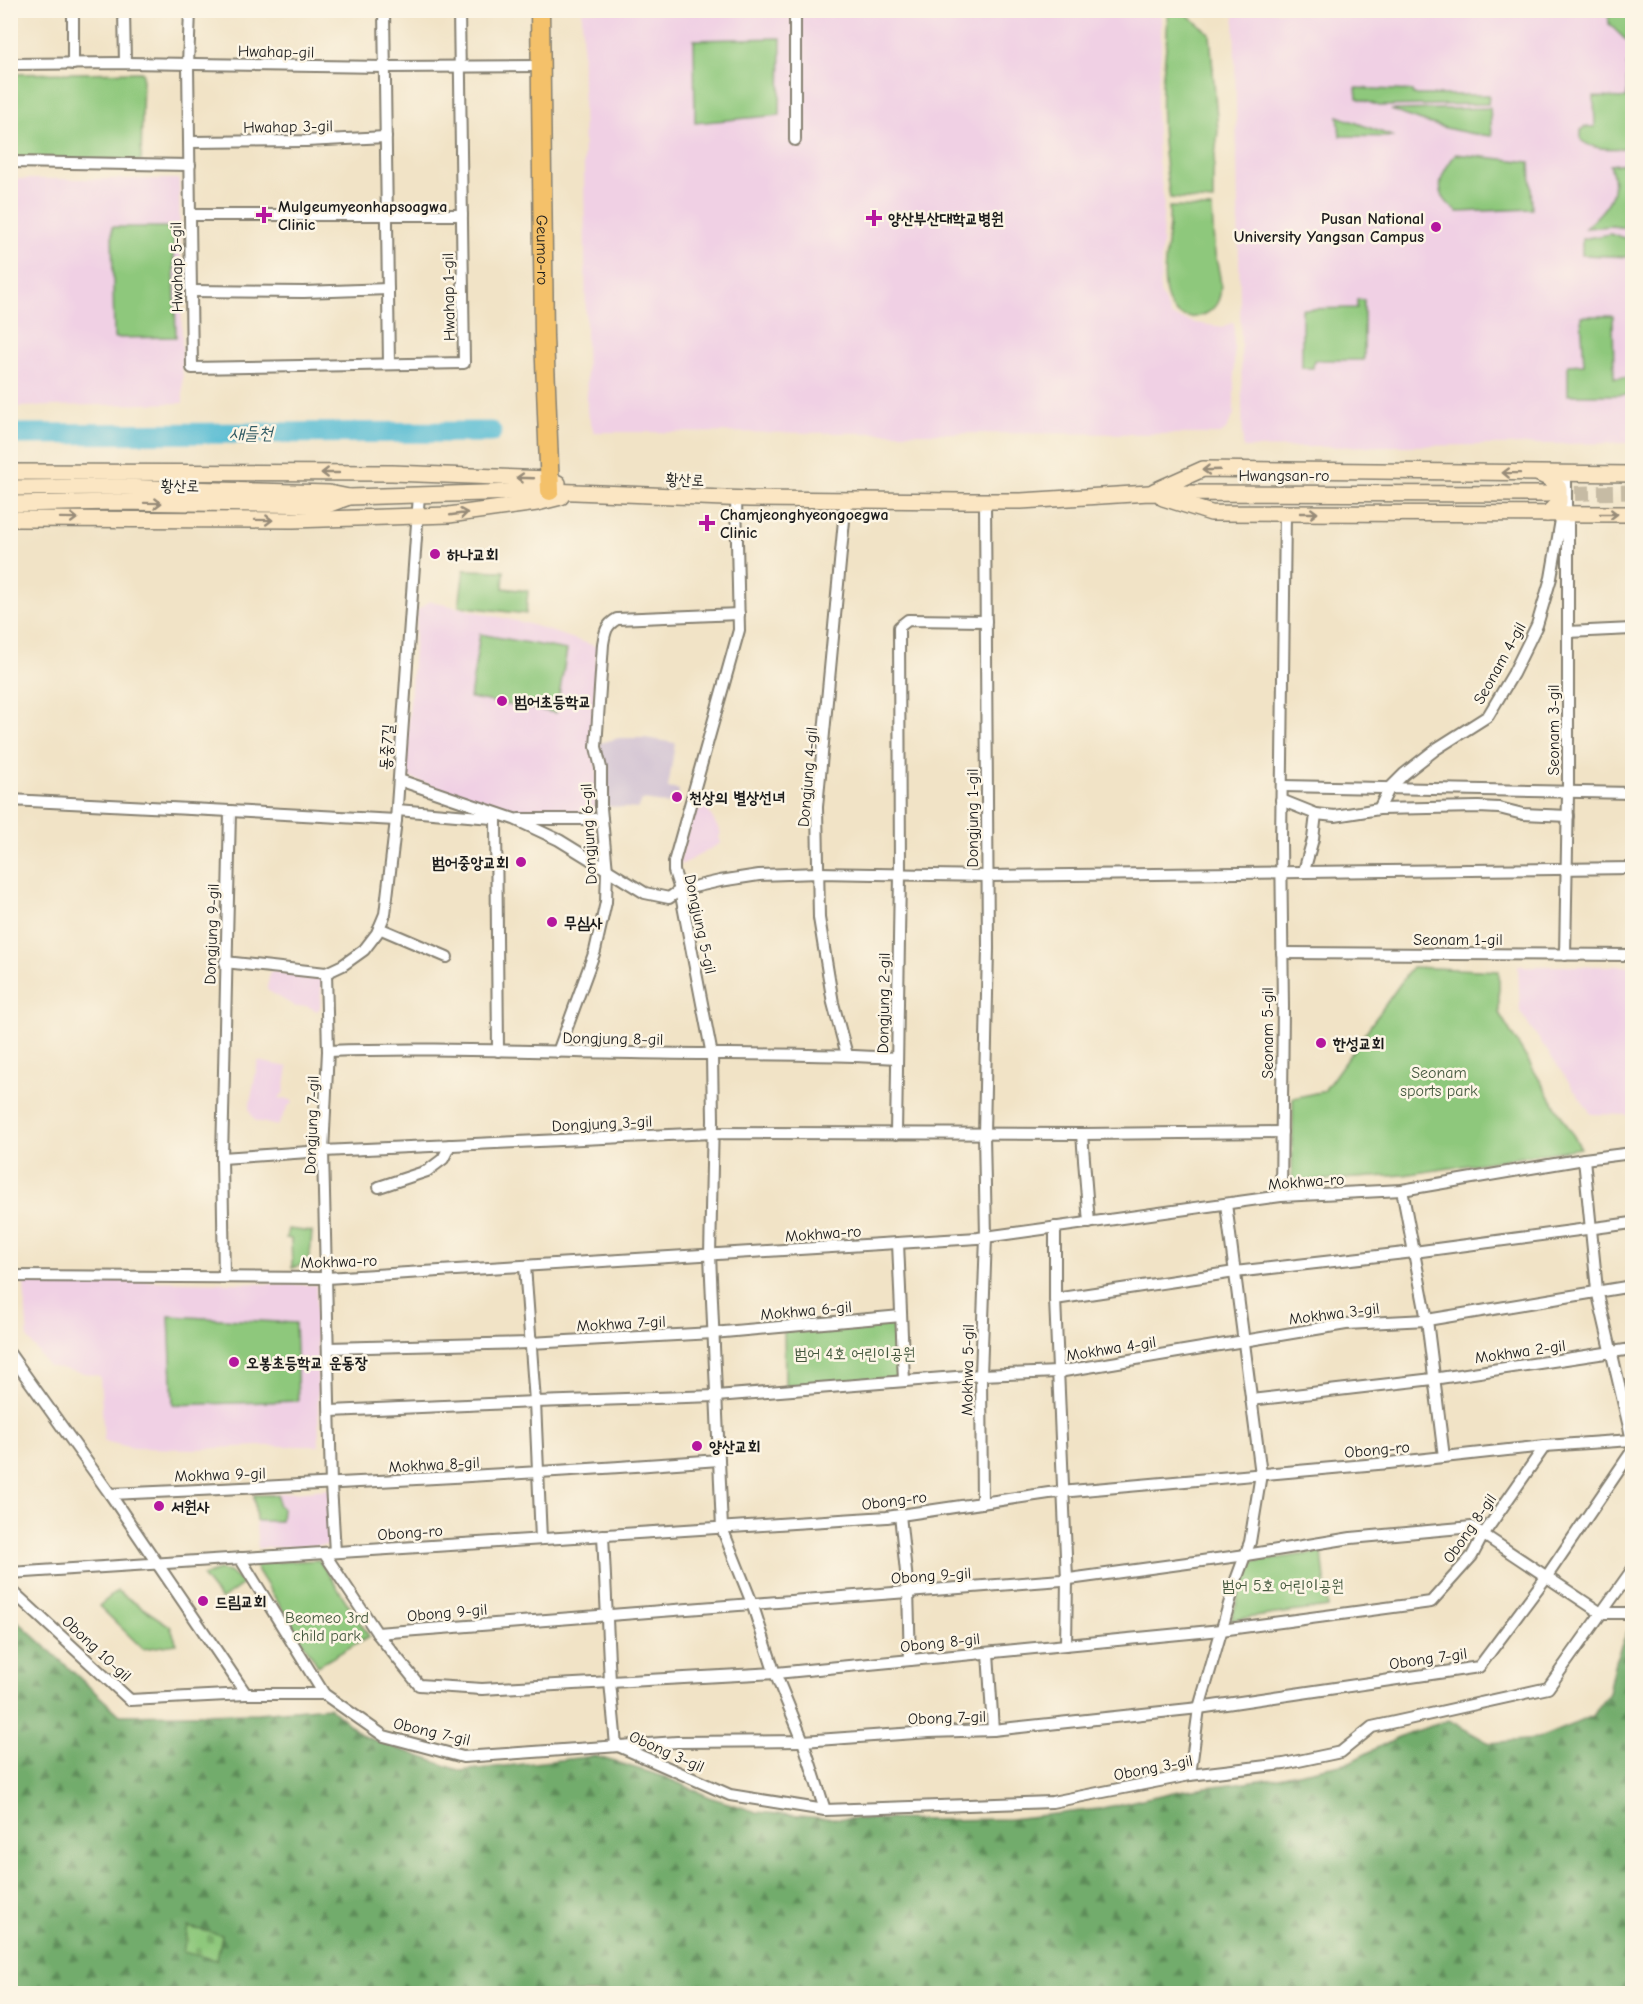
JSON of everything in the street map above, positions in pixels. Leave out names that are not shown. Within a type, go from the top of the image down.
[{"type":"main road","name":"Geumo-ro","points":[[540,10],[544,336],[550,485]]},
{"type":"main road","points":[[1149,493],[1203,469],[1632,474]]},
{"type":"main road","points":[[10,472],[381,473],[550,485]]},
{"type":"main road","points":[[1537,473],[1548,478],[1559,488],[1561,512]]},
{"type":"main road","name":"황산로","points":[[10,488],[117,487],[329,493],[349,497],[419,495],[550,485],[580,492],[736,498],[1021,501]]},
{"type":"main road","points":[[10,519],[293,520],[460,514],[537,503],[580,492]]},
{"type":"main road","points":[[1149,493],[1211,513],[1561,512],[1632,514]]},
{"type":"main road","name":"Hwangsan-ro","points":[[1021,501],[1149,493],[1547,494]]},
{"type":"main road","name":"황산로","points":[[10,504],[118,502],[327,505],[349,497]]},
{"type":"street","points":[[73,10],[73,64]]},
{"type":"street","points":[[124,10],[125,63]]},
{"type":"street","name":"Hwahap 5-gil","points":[[190,10],[188,65],[192,368]]},
{"type":"street","points":[[384,10],[388,364]]},
{"type":"street","name":"Hwahap 1-gil","points":[[192,368],[464,363],[459,10]]},
{"type":"street","points":[[795,10],[795,140]]},
{"type":"street","name":"Hwahap-gil","points":[[10,64],[541,66]]},
{"type":"street","name":"Hwahap 3-gil","points":[[190,142],[306,141],[386,137]]},
{"type":"street","points":[[10,162],[189,165]]},
{"type":"street","points":[[191,215],[462,215]]},
{"type":"street","points":[[192,291],[304,292],[388,289]]},
{"type":"street","points":[[1561,512],[1566,473]]},
{"type":"street","name":"동중7길","points":[[326,973],[343,965],[364,950],[379,928],[385,914],[399,780],[419,495]]},
{"type":"street","name":"Dongjung 5-gil","points":[[710,1255],[712,1055],[674,862],[739,630],[736,498]]},
{"type":"street","name":"Dongjung 4-gil","points":[[846,499],[817,807],[819,918],[833,1003],[847,1055]]},
{"type":"street","name":"Dongjung 1-gil","points":[[985,501],[988,876],[984,1134],[986,1237]]},
{"type":"street","name":"Seonam 3-gil","points":[[1561,512],[1568,632],[1565,955]]},
{"type":"street","name":"Seonam 4-gil","points":[[1389,789],[1436,749],[1488,716],[1513,674],[1537,625],[1551,578],[1561,512]]},
{"type":"street","name":"Seonam 5-gil","points":[[1281,1196],[1281,786],[1285,513]]},
{"type":"street","name":"Dongjung 6-gil","points":[[558,1052],[595,951],[606,902],[607,871],[602,819],[601,768],[596,747],[606,629],[617,619],[739,614]]},
{"type":"street","name":"Dongjung 2-gil","points":[[896,1134],[900,874],[899,627],[908,620],[986,621]]},
{"type":"street","points":[[1568,632],[1632,629]]},
{"type":"street","points":[[399,780],[497,817]]},
{"type":"street","points":[[1281,786],[1568,794],[1632,793]]},
{"type":"street","points":[[1379,809],[1389,789]]},
{"type":"street","points":[[10,800],[230,810],[482,816],[513,819],[602,819]]},
{"type":"street","points":[[1281,800],[1316,814],[1335,816],[1379,809],[1478,807],[1499,808],[1523,814],[1568,816]]},
{"type":"street","name":"Dongjung 9-gil","points":[[224,1277],[222,1158],[230,810]]},
{"type":"street","points":[[1304,871],[1313,839],[1316,814]]},
{"type":"street","points":[[497,817],[498,1051]]},
{"type":"street","points":[[513,819],[559,840],[645,893],[669,898],[680,890],[720,881],[759,875],[819,873],[988,876],[1632,868]]},
{"type":"street","points":[[379,928],[447,957]]},
{"type":"street","name":"Seonam 1-gil","points":[[1282,953],[1632,955]]},
{"type":"street","points":[[225,962],[326,973]]},
{"type":"street","name":"Dongjung 7-gil","points":[[326,973],[328,1051],[323,1150],[326,1278]]},
{"type":"street","name":"Dongjung 8-gil","points":[[328,1051],[391,1048],[712,1055],[847,1055],[897,1058]]},
{"type":"street","points":[[984,1134],[1282,1132]]},
{"type":"street","name":"Dongjung 3-gil","points":[[222,1158],[323,1150],[712,1133],[984,1134]]},
{"type":"street","points":[[1082,1134],[1089,1222]]},
{"type":"street","points":[[379,1187],[427,1171],[443,1159],[450,1145]]},
{"type":"street","name":"Mokhwa-ro","points":[[10,1276],[326,1278],[986,1237],[1281,1196],[1402,1190],[1632,1153]]},
{"type":"street","points":[[1584,1159],[1597,1290],[1632,1440]]},
{"type":"street","points":[[1402,1190],[1427,1320],[1444,1457]]},
{"type":"street","points":[[1190,1775],[1198,1708],[1236,1580],[1251,1542],[1261,1474],[1226,1204]]},
{"type":"street","points":[[1055,1299],[1235,1272],[1414,1252],[1632,1223]]},
{"type":"street","points":[[1055,1227],[1055,1299],[1067,1579],[1066,1645]]},
{"type":"street","name":"Mokhwa 5-gil","points":[[982,1503],[981,1375],[986,1237]]},
{"type":"street","points":[[331,1411],[535,1401],[716,1396],[904,1381],[898,1243]]},
{"type":"street","points":[[710,1255],[722,1528],[803,1741],[825,1810]]},
{"type":"street","points":[[525,1266],[535,1401],[541,1539]]},
{"type":"street","points":[[326,1278],[331,1411],[330,1552]]},
{"type":"street","points":[[1427,1320],[1632,1286]]},
{"type":"street","name":"Mokhwa 6-gil","points":[[713,1333],[901,1316]]},
{"type":"street","name":"Mokhwa 3-gil","points":[[1244,1341],[1346,1324],[1427,1320]]},
{"type":"street","name":"Mokhwa 7-gil","points":[[531,1343],[713,1333]]},
{"type":"street","name":"Mokhwa 4-gil","points":[[904,1381],[1058,1372],[1244,1341]]},
{"type":"street","points":[[328,1348],[531,1343]]},
{"type":"street","name":"Mokhwa 2-gil","points":[[1433,1379],[1632,1349]]},
{"type":"street","points":[[10,1354],[110,1494],[246,1694]]},
{"type":"street","points":[[1251,1400],[1433,1379]]},
{"type":"street","name":"Obong-ro","points":[[10,1573],[900,1515],[1063,1491],[1632,1440]]},
{"type":"street","name":"Obong 8-gil","points":[[330,1552],[377,1633],[418,1685],[482,1689],[776,1674],[1221,1630],[1431,1602],[1472,1556],[1483,1535],[1545,1446]]},
{"type":"street","name":"Obong 7-gil","points":[[240,1558],[324,1694],[384,1736],[463,1757],[616,1745],[803,1741],[993,1730],[1198,1708],[1479,1667],[1547,1576],[1632,1451]]},
{"type":"street","points":[[538,1473],[719,1460]]},
{"type":"street","name":"Mokhwa 8-gil","points":[[331,1485],[538,1473]]},
{"type":"street","name":"Mokhwa 9-gil","points":[[110,1494],[331,1485]]},
{"type":"street","points":[[900,1515],[908,1591],[910,1660]]},
{"type":"street","name":"Obong 9-gil","points":[[377,1633],[1067,1579],[1352,1538],[1472,1527],[1601,1613]]},
{"type":"street","points":[[603,1535],[610,1682],[616,1745]]},
{"type":"street","name":"Obong 3-gil","points":[[616,1745],[730,1795],[825,1810],[1052,1802],[1190,1775],[1284,1764],[1341,1752],[1372,1727],[1548,1688],[1632,1570]]},
{"type":"street","name":"Obong 10-gil","points":[[10,1589],[130,1700],[246,1694],[324,1694]]},
{"type":"street","points":[[1601,1613],[1632,1613]]},
{"type":"street","points":[[988,1653],[993,1730]]},
{"type":"shaded area","name":"양산부산대학교병원","points":[[582,11],[1161,11],[1161,53],[1156,106],[1158,160],[1164,200],[1160,292],[1171,316],[1195,323],[1223,327],[1234,322],[1234,414],[1226,430],[1220,434],[594,432],[587,412]]},
{"type":"shaded area","name":"Pusan National University Yangsan Campus","points":[[1234,11],[1632,11],[1632,443],[1243,448]]},
{"type":"shaded area","points":[[10,179],[179,179],[183,403],[11,407]]},
{"type":"shaded area","name":"범어초등학교","points":[[429,601],[529,624],[598,647],[593,748],[597,769],[597,807],[591,812],[510,813],[485,807],[404,775],[417,611]]},
{"type":"shaded area","points":[[619,738],[645,738],[675,743],[668,788],[679,790],[678,796],[673,795],[668,804],[644,800],[641,801],[638,809],[606,806],[607,776],[599,753],[600,743]]},
{"type":"shaded area","points":[[699,795],[721,833],[719,837],[721,843],[683,864],[679,863],[694,801]]},
{"type":"shaded area","points":[[1518,966],[1632,966],[1632,1115],[1591,1114],[1520,1012]]},
{"type":"shaded area","points":[[270,971],[318,976],[322,979],[320,1008],[317,1011],[307,1006],[296,1007],[267,990]]},
{"type":"shaded area","points":[[258,1061],[288,1067],[284,1092],[279,1098],[291,1100],[293,1103],[288,1106],[278,1126],[256,1121],[249,1109]]},
{"type":"shaded area","points":[[99,1280],[316,1285],[319,1446],[133,1448],[104,1441],[100,1376],[48,1366],[28,1339],[24,1282]]},
{"type":"shaded area","points":[[330,1489],[332,1545],[258,1548],[253,1495]]},
{"type":"green space","points":[[1167,11],[1183,11],[1210,34],[1218,131],[1213,173],[1213,201],[1170,198],[1164,156],[1162,113]]},
{"type":"green space","points":[[1608,11],[1630,11],[1631,45],[1609,24]]},
{"type":"green space","points":[[781,38],[780,115],[695,123],[694,40]]},
{"type":"green space","points":[[1632,63],[1632,148],[1605,149],[1586,144],[1581,140],[1581,130],[1584,127],[1595,127],[1594,97],[1627,98],[1627,64]]},
{"type":"green space","points":[[143,72],[141,161],[11,158],[11,74]]},
{"type":"green space","points":[[1356,88],[1412,91],[1413,95],[1489,95],[1488,104],[1379,106],[1357,98]]},
{"type":"green space","points":[[1490,108],[1492,136],[1440,127],[1391,110]]},
{"type":"green space","points":[[1338,116],[1394,137],[1340,136]]},
{"type":"green space","points":[[1456,154],[1530,162],[1532,209],[1458,212],[1444,198],[1440,184],[1445,169]]},
{"type":"green space","points":[[1629,159],[1632,159],[1632,229],[1612,226],[1585,228],[1610,200],[1614,185],[1610,165],[1628,163]]},
{"type":"green space","points":[[1169,207],[1212,208],[1214,248],[1220,291],[1217,303],[1200,316],[1185,317],[1178,314],[1169,303],[1164,280]]},
{"type":"green space","points":[[112,227],[173,227],[176,337],[114,338]]},
{"type":"green space","points":[[1610,234],[1632,240],[1632,257],[1582,255],[1582,239]]},
{"type":"green space","points":[[1357,299],[1364,300],[1364,360],[1314,360],[1313,368],[1302,368],[1302,309],[1357,308]]},
{"type":"green space","points":[[1581,316],[1613,316],[1614,378],[1632,378],[1632,395],[1568,395],[1568,365],[1584,364]]},
{"type":"green space","points":[[464,570],[504,571],[503,588],[528,591],[526,614],[459,606]]},
{"type":"green space","points":[[480,634],[567,650],[556,713],[470,698]]},
{"type":"green space","name":"Seonam sports park","points":[[1412,967],[1499,971],[1499,1013],[1581,1148],[1404,1175],[1292,1182],[1293,1098],[1324,1091]]},
{"type":"green space","points":[[288,1229],[312,1232],[310,1255],[304,1263],[292,1268],[291,1239],[286,1238]]},
{"type":"green space","name":"오봉초등학교 운동장","points":[[169,1316],[295,1323],[298,1401],[173,1405]]},
{"type":"green space","name":"범어 4호 어린이공원","points":[[896,1323],[899,1378],[785,1386],[784,1331]]},
{"type":"green space","points":[[254,1495],[278,1495],[278,1504],[282,1508],[281,1521],[256,1521]]},
{"type":"green space","name":"범어 5호 어린이공원","points":[[1322,1552],[1328,1607],[1231,1620],[1249,1562]]},
{"type":"green space","name":"Beomeo 3rd child park","points":[[319,1560],[369,1636],[318,1666],[253,1563]]},
{"type":"green space","points":[[219,1570],[229,1572],[243,1584],[221,1600],[202,1576]]},
{"type":"green space","points":[[117,1591],[170,1626],[177,1644],[143,1649],[99,1606]]},
{"type":"green space","points":[[10,1614],[120,1715],[258,1713],[329,1707],[363,1736],[461,1771],[595,1756],[665,1777],[712,1798],[757,1812],[821,1818],[937,1820],[1010,1819],[1098,1809],[1178,1791],[1274,1778],[1350,1762],[1398,1737],[1449,1720],[1489,1743],[1537,1739],[1593,1716],[1608,1693],[1615,1661],[1630,1625],[1632,1627],[1632,1993],[11,1993]]},
{"type":"green space","points":[[188,1927],[222,1935],[217,1960],[183,1952]]},
{"type":"waterway","name":"새들천","points":[[10,434],[491,432]]},
{"type":"tunnel","points":[[1552,494],[1632,492]]},
{"type":"place","name":"Mulgeumyeonhapsoagwa Clinic","points":[[264,215]]},
{"type":"place","name":"양산부산대학교병원","points":[[874,218]]},
{"type":"place","name":"Pusan National University Yangsan Campus","points":[[1436,227]]},
{"type":"place","name":"Chamjeonghyeongoegwa Clinic","points":[[707,523]]},
{"type":"place","name":"하나교회","points":[[435,554]]},
{"type":"place","name":"범어초등학교","points":[[502,701]]},
{"type":"place","name":"천상의 별상선녀","points":[[677,797]]},
{"type":"place","name":"범어중앙교회","points":[[521,862]]},
{"type":"place","name":"무심사","points":[[552,922]]},
{"type":"place","name":"한성교회","points":[[1321,1043]]},
{"type":"place","name":"오봉초등학교 운동장","points":[[234,1362]]},
{"type":"place","name":"양산교회","points":[[697,1446]]},
{"type":"place","name":"서원사","points":[[159,1506]]},
{"type":"place","name":"드림교회","points":[[203,1601]]}]
